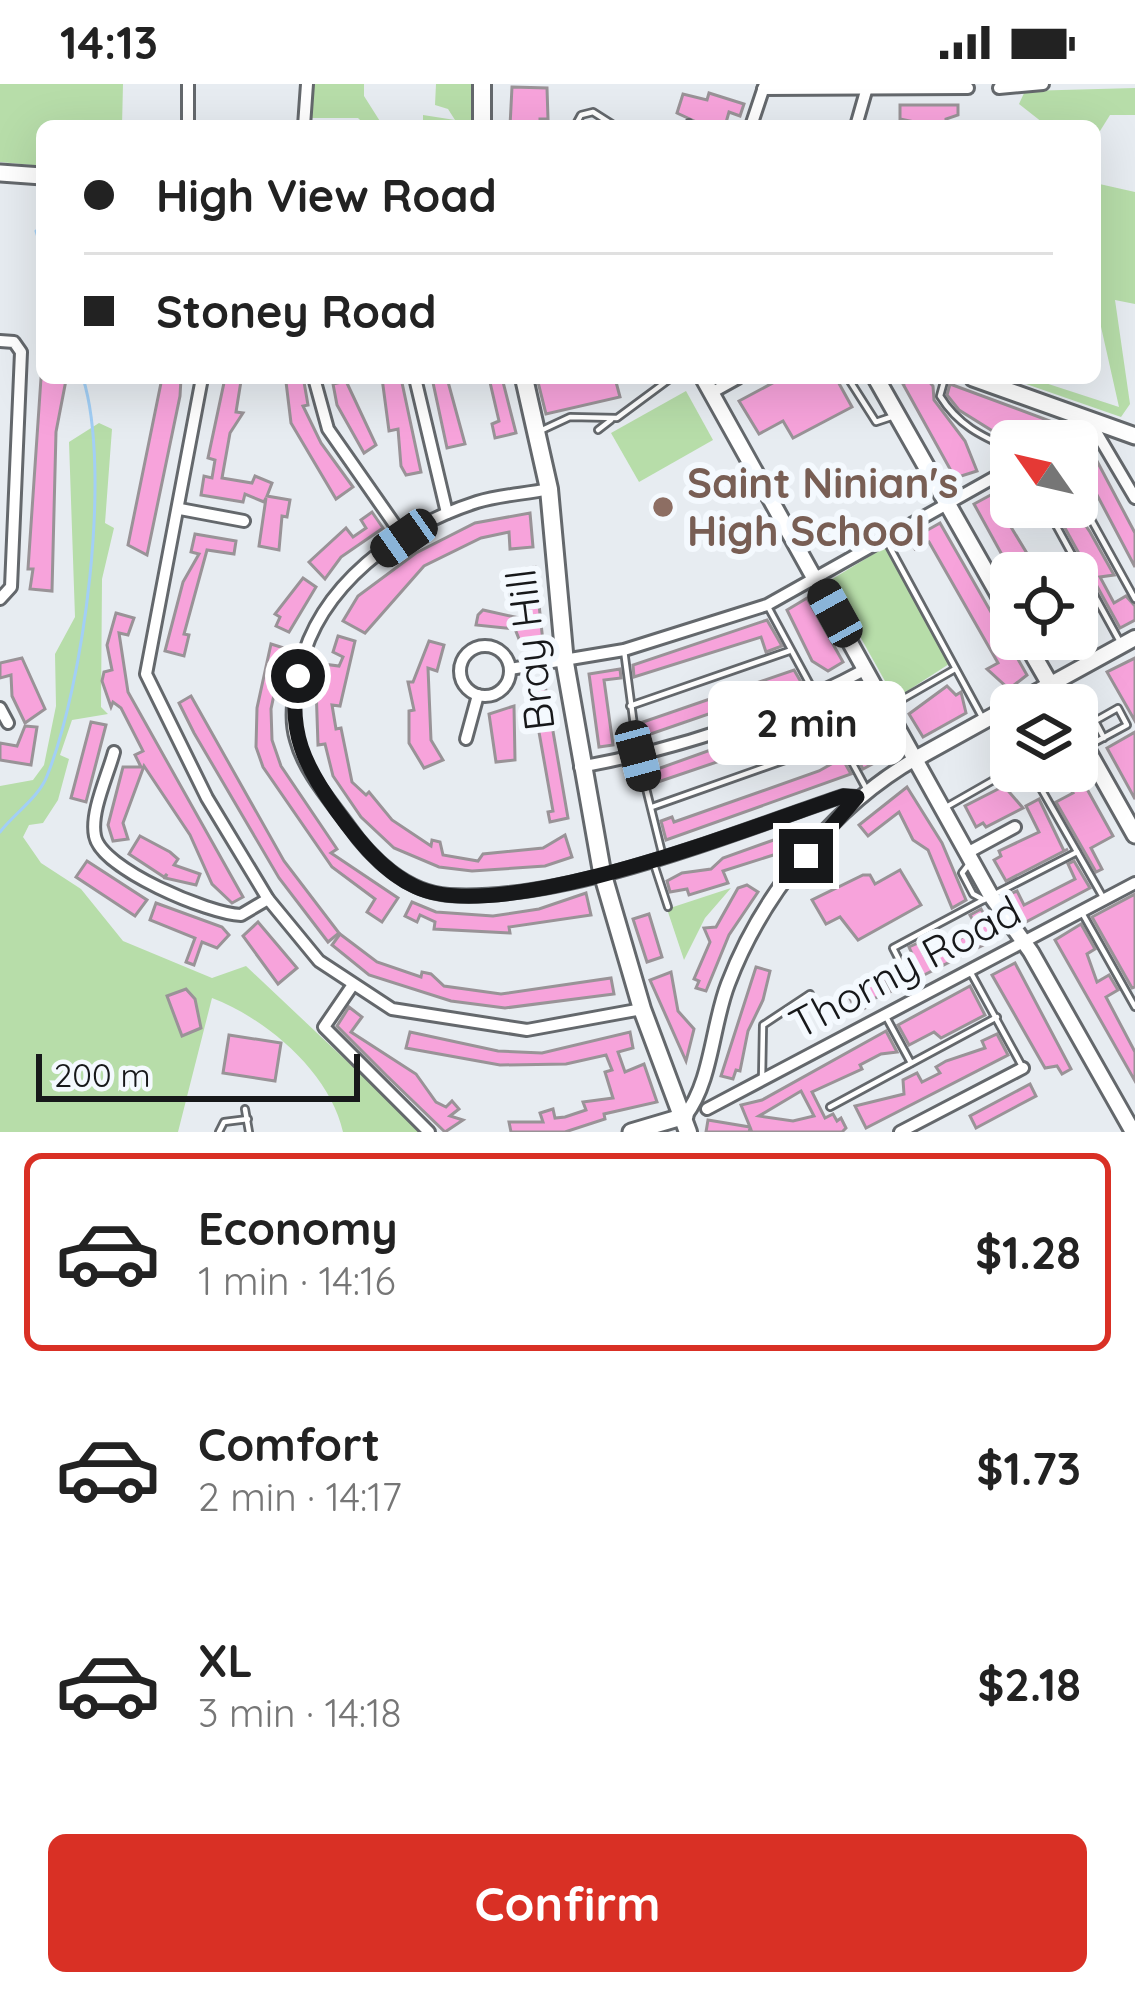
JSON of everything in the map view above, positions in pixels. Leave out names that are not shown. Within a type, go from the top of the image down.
[{"type":"highway","points":[[482,84],[482,120]]},
{"type":"highway","name":"Bray Hill","points":[[525,384],[548,489],[565,663],[602,872],[642,1009],[686,1124]]},
{"type":"main road","points":[[0,173],[36,176]]},
{"type":"main road","points":[[707,384],[917,758],[987,898],[1022,942],[1133,1132]]},
{"type":"main road","points":[[879,384],[990,579]]},
{"type":"main road","points":[[990,384],[1089,420]]},
{"type":"main road","points":[[1098,423],[1132,432]]},
{"type":"main road","points":[[1052,684],[1128,642]]},
{"type":"main road","points":[[917,758],[990,718]]},
{"type":"main road","points":[[1098,770],[1135,836]]},
{"type":"main road","points":[[631,1132],[686,1124]]},
{"type":"street","points":[[188,84],[188,120]]},
{"type":"street","points":[[304,120],[307,84]]},
{"type":"street","points":[[999,88],[1043,84]]},
{"type":"street","points":[[753,120],[764,87],[968,88]]},
{"type":"street","points":[[858,120],[866,91]]},
{"type":"street","points":[[0,341],[18,345],[10,587],[0,598]]},
{"type":"street","points":[[201,384],[180,509],[147,649],[146,674],[207,798],[268,899],[303,946],[352,986],[392,1009],[511,1028],[557,1026],[642,1009]]},
{"type":"street","points":[[316,384],[328,429],[404,538]]},
{"type":"street","points":[[416,384],[446,513]]},
{"type":"street","points":[[712,393],[728,384]]},
{"type":"street","points":[[1098,435],[1133,493]]},
{"type":"street","points":[[0,476],[14,477]]},
{"type":"street","points":[[510,669],[624,650],[767,605],[990,479]]},
{"type":"street","points":[[548,489],[446,513],[404,538],[340,588],[304,648],[292,714],[295,740],[307,766],[360,843],[418,888],[448,895],[515,891],[658,860],[843,796],[862,794]]},
{"type":"street","points":[[180,509],[244,521]]},
{"type":"street","points":[[493,647],[510,669],[501,691],[478,695],[465,688],[460,674],[466,654],[493,647]]},
{"type":"street","points":[[580,766],[638,756],[817,696],[866,669]]},
{"type":"street","points":[[466,739],[478,695]]},
{"type":"street","points":[[114,752],[89,842],[154,886],[213,910],[241,915],[268,899]]},
{"type":"street","points":[[686,1124],[744,950],[823,833],[862,794],[917,758]]},
{"type":"street","points":[[970,857],[1016,827]]},
{"type":"street","name":"Thorny Road","points":[[707,1109],[1135,883]]},
{"type":"street","points":[[352,986],[324,1027],[429,1132]]},
{"type":"street","points":[[900,1132],[1023,1068]]},
{"type":"lane","points":[[578,120],[593,112],[606,120]]},
{"type":"lane","points":[[598,430],[662,384]]},
{"type":"lane","points":[[852,384],[876,422],[896,415]]},
{"type":"lane","points":[[943,384],[940,396],[944,403],[972,433],[990,440]]},
{"type":"lane","points":[[537,433],[570,417],[592,413],[610,420]]},
{"type":"lane","points":[[1059,528],[1128,642]]},
{"type":"lane","points":[[1096,528],[1135,599]]},
{"type":"lane","points":[[884,537],[984,721]]},
{"type":"lane","points":[[767,605],[840,741],[862,794]]},
{"type":"lane","points":[[624,650],[638,756],[652,807],[668,907]]},
{"type":"lane","points":[[630,706],[791,651]]},
{"type":"lane","points":[[887,708],[956,669]]},
{"type":"lane","points":[[1098,739],[1104,738],[1127,724],[1118,708],[1095,721],[1104,738]]},
{"type":"lane","points":[[652,807],[840,741]]},
{"type":"lane","points":[[943,809],[990,782]]},
{"type":"lane","points":[[1043,792],[1104,899]]},
{"type":"lane","points":[[918,997],[892,948],[1077,852]]},
{"type":"lane","points":[[1082,910],[1135,1006]]},
{"type":"lane","points":[[970,970],[1023,1068]]},
{"type":"lane","points":[[762,1080],[761,1032],[767,1018],[810,994]]},
{"type":"lane","points":[[885,1015],[911,1063]]},
{"type":"lane","points":[[830,1107],[997,1017]]},
{"type":"lane","points":[[245,1108],[249,1132]]},
{"type":"lane","points":[[926,1118],[934,1132]]},
{"type":"lane","points":[[219,1132],[224,1122],[248,1120]]},
{"type":"green space","points":[[0,84],[123,84],[122,120],[36,120],[36,165],[0,162]]},
{"type":"green space","points":[[313,84],[364,84],[364,96],[379,120],[358,118],[311,118]]},
{"type":"green space","points":[[436,84],[475,84],[476,120],[455,120],[448,109],[435,105]]},
{"type":"green space","points":[[1135,88],[1135,115],[1110,115],[1101,129],[1101,120],[1039,120],[1019,104],[1025,91]]},
{"type":"green space","points":[[1101,184],[1135,192],[1135,304],[1115,300],[1130,404],[1121,417],[1026,384],[1048,384],[1119,407],[1101,327]]},
{"type":"green space","points":[[686,391],[713,440],[639,482],[611,433]]},
{"type":"green space","points":[[99,423],[112,429],[105,523],[114,528],[102,579],[101,707],[108,714],[72,720],[60,755],[69,759],[58,800],[43,823],[29,825],[23,837],[41,863],[81,889],[123,941],[212,978],[246,966],[422,1132],[343,1132],[325,1089],[293,1051],[254,1020],[212,998],[178,1132],[0,1132],[0,786],[33,780],[44,765],[56,706],[55,654],[75,617],[69,442]]},
{"type":"green space","points":[[885,547],[949,664],[895,699],[829,581]]},
{"type":"green space","points":[[731,888],[705,918],[684,960],[667,909]]},
{"type":"building","points":[[512,87],[547,88],[548,119],[510,120]]},
{"type":"building","points":[[709,93],[744,104],[740,116],[729,112],[727,120],[692,120],[677,113],[683,94],[707,100]]},
{"type":"building","points":[[900,105],[958,105],[958,115],[946,120],[900,119]]},
{"type":"building","points":[[41,384],[65,384],[56,432],[52,591],[30,589],[33,569],[28,569]]},
{"type":"building","points":[[161,384],[181,384],[147,555],[128,545]]},
{"type":"building","points":[[224,384],[241,384],[236,412],[243,413],[230,433],[222,478],[252,483],[255,476],[272,483],[267,496],[290,500],[287,517],[282,516],[279,550],[259,546],[266,498],[264,502],[245,494],[243,502],[201,495],[204,476],[212,478],[215,460],[208,458]]},
{"type":"building","points":[[286,384],[304,384],[308,405],[303,406],[321,443],[353,487],[336,499],[291,423]]},
{"type":"building","points":[[333,384],[347,384],[376,445],[364,453],[337,405]]},
{"type":"building","points":[[383,384],[402,384],[421,472],[406,475],[398,429],[389,431]]},
{"type":"building","points":[[433,384],[449,384],[465,444],[447,448]]},
{"type":"building","points":[[490,384],[504,384],[516,433],[495,438],[492,424],[499,421]]},
{"type":"building","points":[[538,384],[617,384],[620,397],[546,414]]},
{"type":"building","points":[[771,384],[839,384],[852,407],[793,438],[783,421],[759,434],[739,401]]},
{"type":"building","points":[[903,384],[931,384],[934,400],[965,441],[977,471],[955,478]]},
{"type":"building","points":[[950,384],[1047,420],[990,420],[990,429],[959,410],[947,395]]},
{"type":"building","points":[[1098,463],[1135,533],[1135,567],[1098,497]]},
{"type":"building","points":[[990,495],[990,528],[1012,528],[1026,552],[1000,552],[974,504]]},
{"type":"building","points":[[372,512],[383,528],[341,557],[325,579],[309,562],[346,528],[353,537],[366,528],[361,520]]},
{"type":"building","points":[[530,513],[533,547],[510,549],[509,532],[481,538],[424,566],[365,633],[343,621],[358,596],[416,553],[475,523]]},
{"type":"building","points":[[940,523],[990,610],[990,649],[929,542],[915,549],[910,540]]},
{"type":"building","points":[[1065,528],[1087,528],[1114,575],[1100,577],[1114,603],[1126,596],[1135,606],[1135,620],[1120,628],[1098,588],[1098,552],[1078,552]]},
{"type":"building","points":[[195,534],[236,541],[234,554],[207,550],[184,634],[189,635],[184,656],[165,651],[183,582],[199,554],[191,552]]},
{"type":"building","points":[[535,567],[543,642],[523,649],[515,629],[476,625],[483,610],[524,619],[521,569]]},
{"type":"building","points":[[303,578],[316,587],[289,632],[276,626],[280,617],[275,614]]},
{"type":"building","points":[[807,598],[843,662],[828,671],[812,661],[787,610]]},
{"type":"building","points":[[116,613],[134,618],[128,635],[119,633],[128,692],[243,897],[232,903],[212,884],[190,835],[144,766],[123,823],[128,839],[113,841],[108,825],[123,767],[141,767],[135,755],[143,751],[121,708],[113,702],[111,707],[102,681],[104,672],[112,670],[107,645]]},
{"type":"building","points":[[767,620],[782,646],[766,652],[761,637],[634,677],[633,665]]},
{"type":"building","points":[[338,636],[355,641],[340,706],[332,705],[336,729],[341,728],[352,782],[366,795],[369,792],[392,820],[431,846],[432,840],[440,842],[443,855],[478,861],[483,854],[543,848],[565,835],[572,857],[545,866],[472,871],[439,867],[394,848],[361,817],[333,776],[325,744],[318,745],[316,686],[323,664],[339,666],[343,657],[333,652]]},
{"type":"building","points":[[429,641],[444,645],[437,671],[428,668],[431,740],[443,760],[424,768],[409,743],[409,711],[414,710],[408,682],[413,682]]},
{"type":"building","points":[[271,644],[284,648],[271,709],[272,740],[281,766],[337,849],[331,853],[398,898],[382,922],[367,912],[375,899],[332,867],[263,767],[256,747],[257,708]]},
{"type":"building","points":[[22,658],[45,709],[25,723],[12,696],[11,675],[0,678],[0,663]]},
{"type":"building","points":[[1135,658],[1135,721],[1107,672]]},
{"type":"building","points":[[1018,660],[1027,675],[1015,684],[1004,684],[987,669]]},
{"type":"building","points":[[620,669],[621,678],[604,680],[613,745],[599,747],[589,674]]},
{"type":"building","points":[[794,670],[801,682],[642,737],[640,723]]},
{"type":"building","points":[[545,685],[568,818],[550,822],[548,812],[553,811],[531,687]]},
{"type":"building","points":[[947,686],[956,695],[961,692],[966,713],[923,737],[909,714]]},
{"type":"building","points":[[191,696],[284,861],[339,933],[328,942],[279,878],[194,733],[179,703]]},
{"type":"building","points":[[514,706],[515,760],[496,762],[489,714]]},
{"type":"building","points":[[817,712],[823,726],[652,784],[649,772]]},
{"type":"building","points":[[872,718],[893,753],[863,769],[844,734]]},
{"type":"building","points":[[91,722],[106,725],[86,802],[71,798]]},
{"type":"building","points":[[25,726],[37,727],[31,765],[0,760],[0,743],[17,746]]},
{"type":"building","points":[[1135,732],[1135,799],[1107,748]]},
{"type":"building","points":[[842,758],[851,774],[666,840],[661,821],[672,817],[674,822],[819,771]]},
{"type":"building","points":[[907,787],[942,843],[966,900],[952,908],[928,850],[913,840],[899,812],[868,836],[859,825]]},
{"type":"building","points":[[992,792],[1009,792],[1023,808],[986,827],[983,823],[976,827],[965,806]]},
{"type":"building","points":[[1089,792],[1113,836],[1091,848],[1102,869],[1096,872],[1056,802],[1073,793]]},
{"type":"building","points":[[1039,799],[1064,851],[1068,849],[1006,881],[994,860],[1001,856],[999,851],[1039,832],[1026,806]]},
{"type":"building","points":[[140,836],[170,852],[178,859],[174,865],[200,874],[196,885],[165,878],[167,874],[164,877],[129,854]]},
{"type":"building","points":[[782,837],[786,851],[723,871],[728,883],[689,895],[687,889],[670,892],[667,881],[682,873],[711,869],[723,858]]},
{"type":"building","points":[[87,861],[147,900],[135,916],[76,877]]},
{"type":"building","points":[[1074,861],[1090,888],[1024,923],[1007,895],[1017,891],[1024,905],[1075,879],[1068,864]]},
{"type":"building","points":[[900,870],[921,905],[858,940],[840,917],[826,924],[812,900],[863,875],[870,875],[875,884]]},
{"type":"building","points":[[747,885],[758,892],[729,935],[706,991],[696,988],[699,981],[694,979],[710,942],[704,928],[716,927],[738,888]]},
{"type":"building","points":[[586,893],[591,915],[509,927],[510,933],[434,929],[435,922],[420,915],[417,922],[405,916],[412,902],[436,912],[493,916],[539,909]]},
{"type":"building","points":[[1135,894],[1135,987],[1132,988],[1092,917]]},
{"type":"building","points":[[156,903],[222,927],[229,935],[217,948],[202,942],[194,965],[186,962],[195,938],[150,920]]},
{"type":"building","points":[[981,909],[997,938],[922,976],[909,947],[918,943],[925,957],[978,929],[970,915]]},
{"type":"building","points":[[649,914],[662,957],[647,962],[633,919]]},
{"type":"building","points":[[258,922],[297,968],[278,984],[243,936]]},
{"type":"building","points":[[1081,924],[1095,949],[1087,954],[1097,982],[1109,975],[1118,990],[1106,997],[1135,1052],[1135,1081],[1055,940]]},
{"type":"building","points":[[340,934],[377,962],[421,977],[422,972],[431,974],[444,986],[501,994],[611,978],[614,994],[505,1008],[451,1001],[369,975],[332,945]]},
{"type":"building","points":[[1015,963],[1071,1069],[1062,1074],[1057,1066],[1045,1068],[992,975]]},
{"type":"building","points":[[756,967],[770,971],[763,1000],[748,1031],[740,1071],[736,1070],[733,1079],[721,1076]]},
{"type":"building","points":[[671,972],[678,1011],[694,1029],[686,1061],[650,980]]},
{"type":"building","points":[[884,975],[890,992],[863,1003],[865,1008],[857,1012],[847,993]]},
{"type":"building","points":[[970,986],[985,1015],[941,1038],[934,1032],[909,1045],[898,1025]]},
{"type":"building","points":[[186,989],[195,999],[201,1028],[182,1036],[167,996]]},
{"type":"building","points":[[349,1007],[362,1017],[351,1032],[416,1074],[436,1102],[446,1107],[452,1101],[459,1109],[450,1116],[463,1120],[445,1132],[387,1076],[337,1026]]},
{"type":"building","points":[[886,1031],[897,1052],[881,1054],[860,1065],[862,1069],[812,1092],[825,1118],[833,1114],[837,1121],[841,1118],[846,1128],[842,1132],[752,1132],[750,1128],[749,1132],[706,1132],[708,1120],[750,1127],[741,1105],[762,1100]],"holes":[[[801,1091],[814,1116],[793,1121],[759,1116]]]},
{"type":"building","points":[[410,1032],[498,1051],[542,1053],[630,1032],[633,1048],[618,1052],[625,1072],[644,1064],[657,1102],[604,1114],[605,1119],[565,1132],[511,1132],[509,1122],[543,1122],[540,1113],[553,1109],[555,1118],[565,1117],[586,1110],[583,1102],[613,1098],[605,1072],[612,1070],[606,1055],[566,1064],[500,1065],[406,1048]]},
{"type":"building","points":[[997,1034],[1008,1055],[866,1128],[855,1106],[904,1094],[903,1080],[917,1073],[922,1082],[940,1073],[936,1067],[946,1061],[985,1048],[982,1041]]},
{"type":"building","points":[[229,1035],[281,1043],[275,1081],[223,1073]]},
{"type":"building","points":[[1030,1084],[1036,1096],[976,1128],[970,1116]]},
{"type":"waterway","points":[[0,832],[43,784],[72,688],[94,521],[95,467],[84,384]]},
{"type":"place","name":"Saint Ninian's High School","points":[[663,507]]},
{"type":"route","points":[[298,676],[292,714],[295,740],[307,766],[360,843],[418,888],[448,895],[515,891],[664,859],[843,796],[857,797],[806,856]]}]
